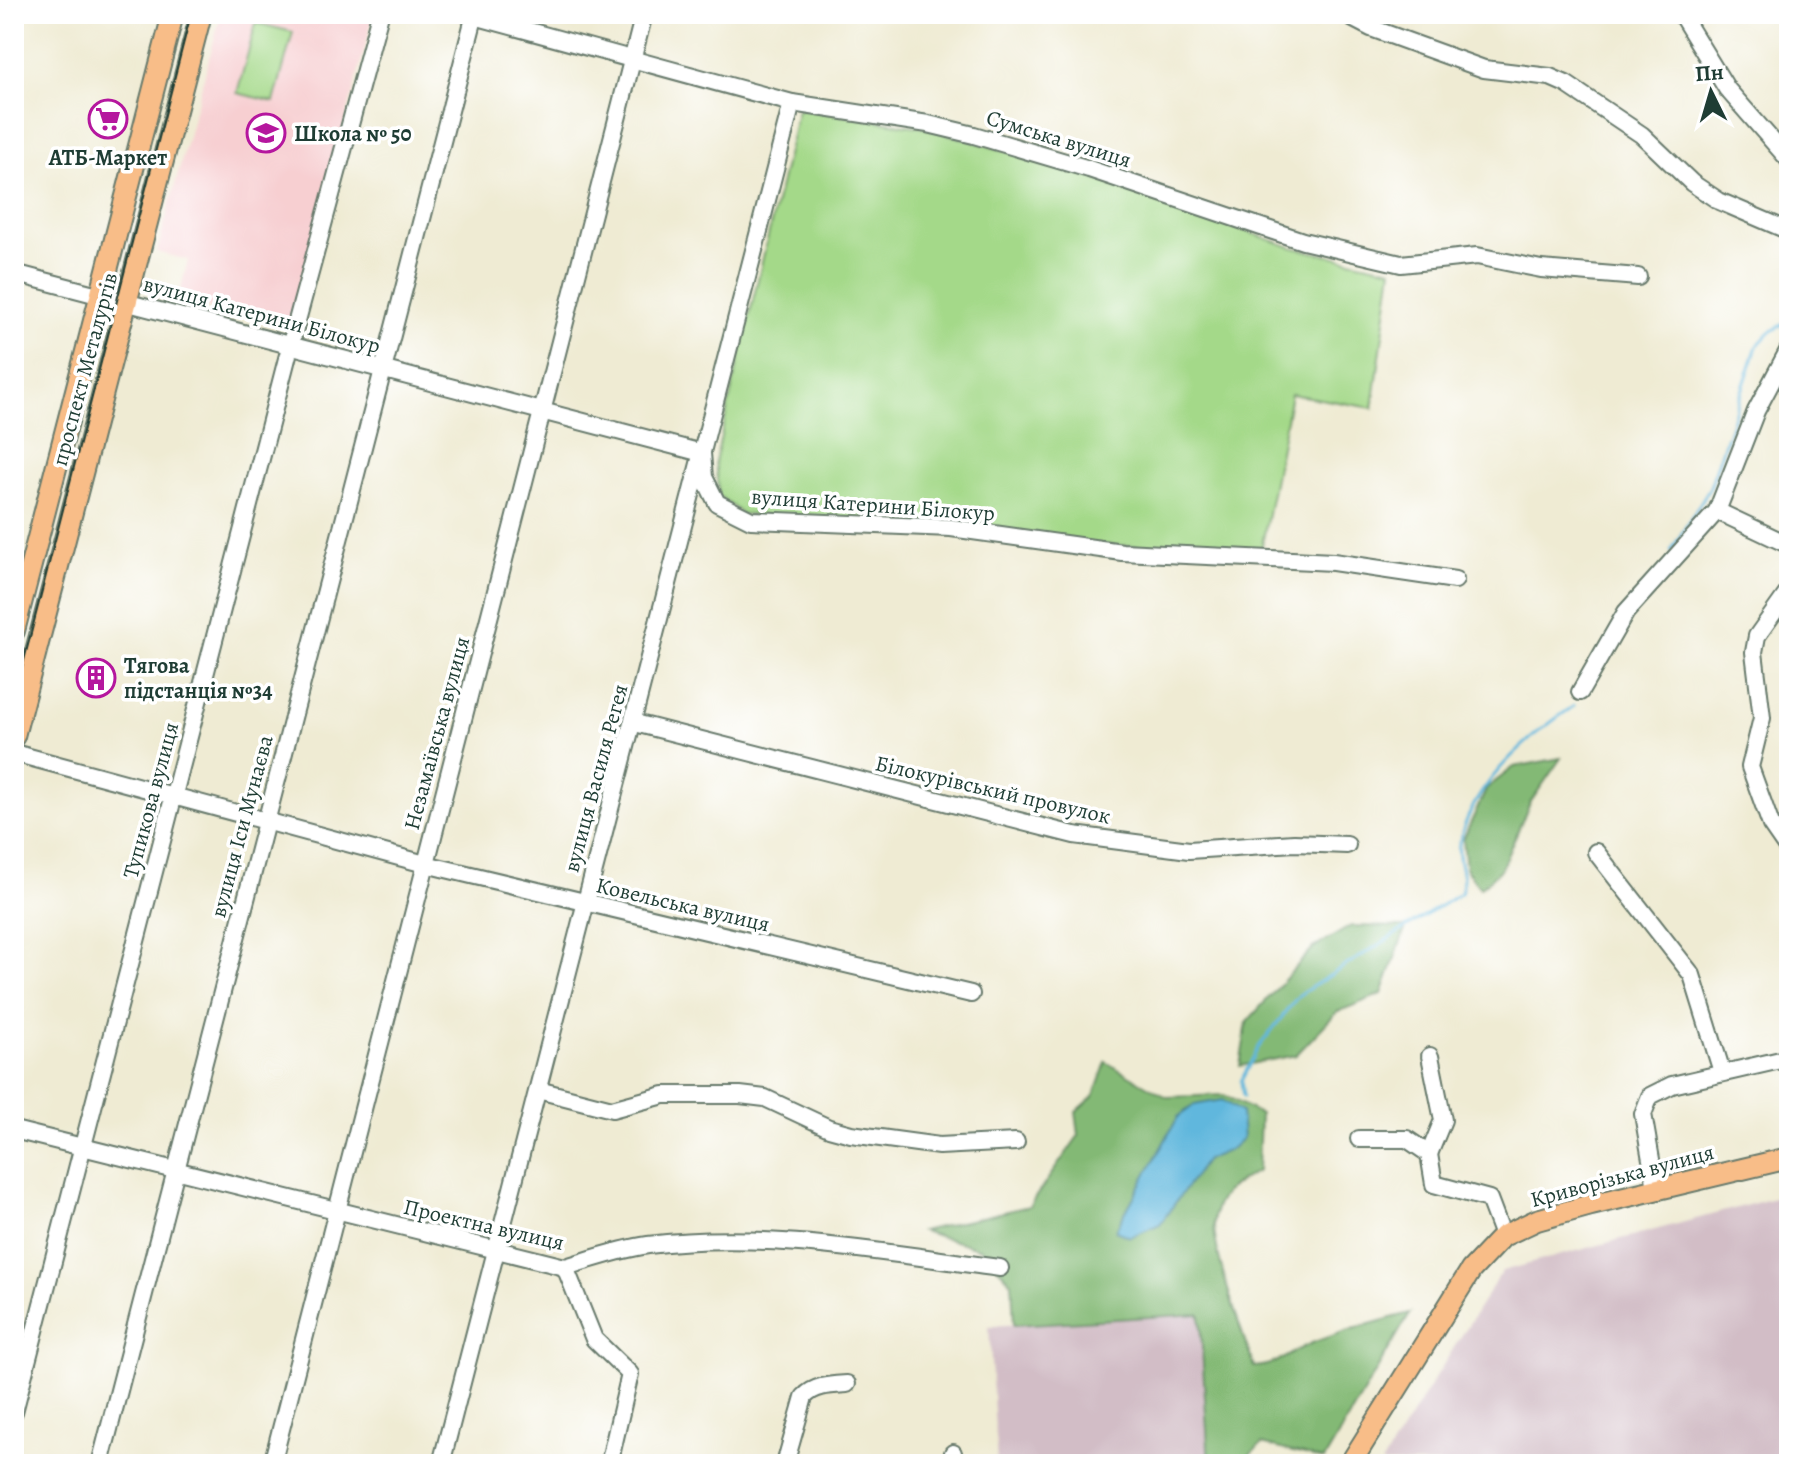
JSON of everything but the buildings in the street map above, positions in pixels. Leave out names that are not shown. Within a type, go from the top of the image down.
[{"type":"main road","name":"проспект Металургів","points":[[14,631],[173,14]]},
{"type":"main road","name":"проспект Металургів","points":[[14,736],[201,14]]},
{"type":"main road","name":"Криворізька вулиця","points":[[1350,1464],[1471,1270],[1503,1236],[1537,1220],[1656,1188],[1789,1158]]},
{"type":"street","name":"Тупикова вулиця","points":[[14,1412],[291,343],[380,14]]},
{"type":"street","name":"Незамаївська вулиця","points":[[272,1464],[644,14]]},
{"type":"street","points":[[1344,14],[1484,69],[1550,77],[1566,84],[1642,135],[1692,183],[1719,201],[1789,231]]},
{"type":"street","points":[[1681,14],[1727,89],[1789,160]]},
{"type":"street","name":"Сумська вулиця","points":[[472,15],[792,103],[928,124],[974,135],[1089,169],[1303,241],[1401,264],[1477,256],[1541,269],[1638,277]]},
{"type":"street","name":"вулиця Іси Мунаєва","points":[[100,1464],[472,15]]},
{"type":"street","name":"вулиця Василя Регея","points":[[441,1464],[584,903],[635,723],[792,103]]},
{"type":"street","name":"вулиця Катерини Білокур","points":[[14,273],[702,453],[704,477],[717,503],[751,520],[951,528],[1122,552],[1333,562],[1455,580]]},
{"type":"street","points":[[1580,692],[1626,612],[1717,511],[1756,411],[1789,349]]},
{"type":"street","points":[[1717,511],[1789,545]]},
{"type":"street","points":[[1789,591],[1757,636],[1754,652],[1762,718],[1750,767],[1771,825],[1789,851]]},
{"type":"street","name":"Білокурівський провулок","points":[[635,723],[1074,835],[1189,850],[1294,843],[1347,845]]},
{"type":"street","name":"Ковельська вулиця","points":[[14,753],[425,864],[971,994]]},
{"type":"street","points":[[1596,852],[1692,975],[1722,1072]]},
{"type":"street","points":[[1430,1056],[1443,1120],[1429,1154],[1434,1184],[1489,1199],[1503,1236]]},
{"type":"street","points":[[1656,1188],[1643,1127],[1645,1102],[1659,1089],[1789,1058]]},
{"type":"street","points":[[538,1090],[612,1109],[664,1095],[740,1095],[765,1098],[829,1128],[851,1134],[950,1147],[1016,1142]]},
{"type":"street","name":"Проектна вулиця","points":[[14,1130],[565,1267],[647,1246],[757,1243],[814,1245],[1000,1268]]},
{"type":"street","points":[[1359,1139],[1407,1139],[1429,1154]]},
{"type":"street","points":[[565,1267],[594,1339],[630,1374],[609,1464]]},
{"type":"street","points":[[785,1464],[804,1397],[810,1390],[823,1386],[847,1384]]},
{"type":"shaded area","name":"Школа № 50","points":[[221,14],[374,14],[290,329],[178,300],[188,260],[157,252]]},
{"type":"shaded area","points":[[1789,1194],[1789,1464],[1381,1464],[1502,1271]]},
{"type":"shaded area","points":[[1200,1314],[1209,1464],[997,1464],[989,1326]]},
{"type":"green space","points":[[256,23],[293,32],[274,102],[237,93]]},
{"type":"green space","points":[[798,109],[927,128],[1077,172],[1294,248],[1392,269],[1373,408],[1291,394],[1261,550],[1107,545],[742,514],[719,496],[715,462]]},
{"type":"green space","points":[[1561,758],[1530,803],[1501,869],[1480,888],[1466,869],[1463,839],[1487,788],[1514,767]]},
{"type":"green space","points":[[1351,926],[1406,927],[1382,994],[1337,1012],[1296,1055],[1240,1066],[1247,1022],[1312,949]]},
{"type":"green space","points":[[1106,1062],[1167,1097],[1224,1095],[1260,1114],[1258,1171],[1226,1192],[1215,1212],[1214,1225],[1221,1265],[1254,1367],[1278,1361],[1336,1334],[1410,1313],[1324,1460],[1262,1444],[1239,1464],[1209,1464],[1200,1314],[1014,1325],[1012,1283],[981,1249],[922,1231],[1029,1206],[1079,1135],[1076,1112],[1094,1096]]},
{"type":"water","points":[[1222,1100],[1241,1112],[1243,1138],[1230,1150],[1206,1160],[1160,1224],[1130,1237],[1115,1231],[1178,1117],[1194,1105]]},
{"type":"waterway","points":[[1671,551],[1710,487],[1757,346],[1770,332],[1789,321]]},
{"type":"waterway","points":[[1243,1097],[1241,1081],[1258,1048],[1299,995],[1461,893],[1463,879],[1459,844],[1466,822],[1488,782],[1520,748],[1574,706]]},
{"type":"tram line","points":[[14,699],[191,14]]},
{"type":"place","name":"АТБ-Маркет","points":[[108,119]]},
{"type":"place","name":"Школа № 50","points":[[266,133]]},
{"type":"place","name":"Тягова пiдстанцiя №34","points":[[96,678]]}]
